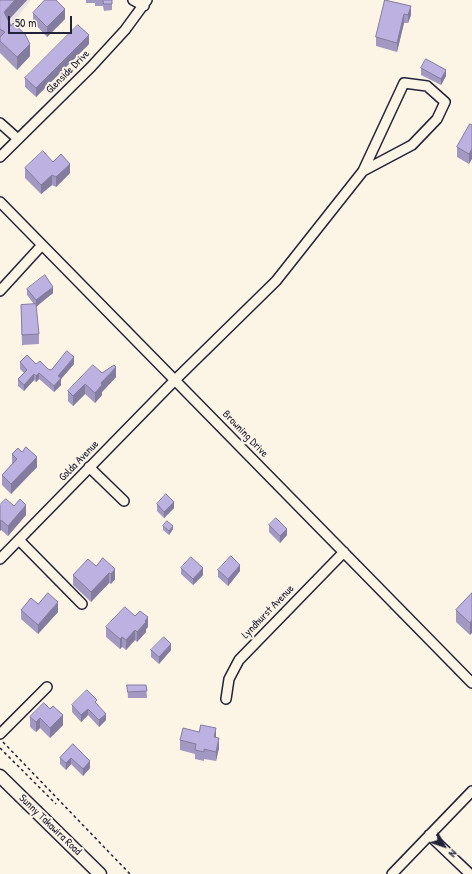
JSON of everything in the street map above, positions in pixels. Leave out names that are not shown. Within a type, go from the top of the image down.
[{"type":"main road","name":"Sunny Takawira Road","points":[[2,781],[100,874]]},
{"type":"street","points":[[133,0],[146,3]]},
{"type":"street","name":"Glenside Drive","points":[[0,157],[91,67],[146,3]]},
{"type":"street","points":[[404,83],[427,86],[445,102],[437,119],[412,144],[363,172],[404,83]]},
{"type":"street","points":[[0,123],[18,139]]},
{"type":"street","name":"Golda Avenue","points":[[0,558],[175,380],[276,281],[363,172]]},
{"type":"street","name":"Browning Drive","points":[[0,202],[471,679]]},
{"type":"street","points":[[0,291],[42,245]]},
{"type":"street","points":[[89,467],[124,501]]},
{"type":"street","points":[[19,540],[82,604]]},
{"type":"street","name":"Lyndhurst Avenue","points":[[226,699],[229,679],[239,660],[344,552]]},
{"type":"street","points":[[0,734],[47,687]]},
{"type":"street","points":[[392,874],[472,791]]},
{"type":"street","points":[[429,835],[470,874]]},
{"type":"path","points":[[0,739],[130,874]]},
{"type":"path","points":[[0,748],[56,804]]},
{"type":"shaded area","points":[[0,0],[31,0],[0,39]]},
{"type":"building","points":[[0,0],[15,0],[4,12],[11,26],[13,23],[25,34],[30,44],[17,57],[0,41],[0,37],[5,32],[0,29]]},
{"type":"building","points":[[45,0],[56,0],[65,9],[47,27],[33,13]]},
{"type":"building","points":[[103,0],[112,0],[112,4],[104,4]]},
{"type":"building","points":[[385,0],[411,6],[408,15],[404,14],[397,43],[376,37]]},
{"type":"building","points":[[78,25],[89,35],[36,88],[25,78]]},
{"type":"building","points":[[426,59],[446,70],[441,79],[421,68]]},
{"type":"building","points":[[470,124],[472,125],[472,149],[469,154],[457,147]]},
{"type":"building","points":[[43,151],[53,162],[61,154],[70,164],[56,177],[52,175],[41,185],[25,168]]},
{"type":"building","points":[[45,275],[53,287],[36,300],[27,289]]},
{"type":"building","points":[[36,304],[39,334],[22,335],[21,305]]},
{"type":"building","points":[[67,351],[74,357],[58,376],[61,378],[54,386],[39,373],[36,376],[34,374],[24,385],[18,379],[27,370],[20,362],[27,355],[36,364],[40,361],[51,370]]},
{"type":"building","points":[[93,365],[102,373],[114,365],[116,367],[101,383],[102,385],[95,393],[85,384],[73,396],[68,391]]},
{"type":"building","points":[[26,447],[37,457],[11,484],[2,475],[17,459],[12,454],[18,448],[22,452]]},
{"type":"building","points":[[166,494],[174,502],[164,512],[157,504]]},
{"type":"building","points":[[6,499],[14,506],[20,499],[26,505],[8,526],[1,520],[0,521],[0,505]]},
{"type":"building","points":[[276,518],[287,529],[280,536],[269,525]]},
{"type":"building","points":[[167,521],[173,526],[169,531],[163,526]]},
{"type":"building","points":[[231,556],[240,565],[228,579],[218,570]]},
{"type":"building","points":[[191,557],[203,568],[193,579],[181,568]]},
{"type":"building","points":[[103,558],[115,569],[111,574],[109,573],[91,592],[73,575],[88,559],[96,566]]},
{"type":"building","points":[[48,593],[58,602],[38,625],[21,610],[31,598],[38,604]]},
{"type":"building","points":[[472,593],[472,620],[470,623],[456,610]]},
{"type":"building","points":[[125,607],[135,616],[140,611],[148,617],[145,621],[146,622],[137,632],[135,630],[126,640],[122,637],[120,639],[106,627]]},
{"type":"building","points":[[164,637],[171,644],[159,657],[151,650]]},
{"type":"building","points":[[127,685],[146,685],[147,691],[128,692]]},
{"type":"building","points":[[87,690],[97,700],[95,702],[106,714],[99,720],[88,709],[81,715],[72,705]]},
{"type":"building","points":[[44,703],[50,709],[53,706],[63,715],[50,728],[40,718],[36,722],[30,717]]},
{"type":"building","points":[[201,725],[216,728],[214,737],[219,738],[216,752],[204,749],[204,752],[195,750],[196,744],[180,740],[183,728],[199,732]]},
{"type":"building","points":[[73,744],[90,761],[83,769],[71,758],[66,763],[60,758]]}]
